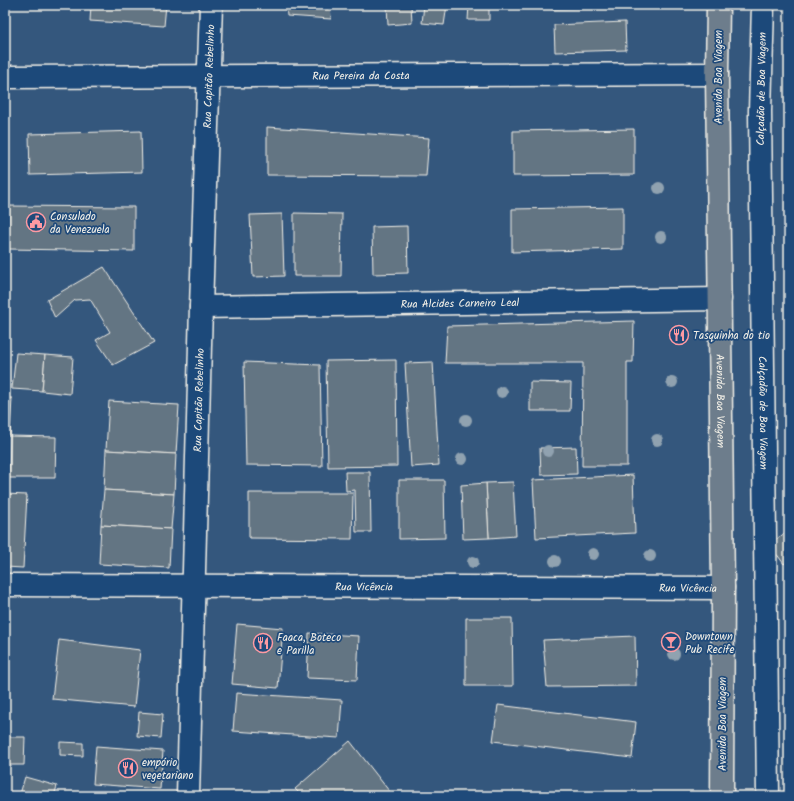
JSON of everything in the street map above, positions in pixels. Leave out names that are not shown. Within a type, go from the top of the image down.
[{"type":"main road","name":"Avenida Boa Viagem","points":[[718,5],[717,74],[723,588],[722,796]]},
{"type":"street","name":"Rua Capitão Rebelinho","points":[[188,796],[201,307],[211,5]]},
{"type":"street","name":"Calçadão de Boa Viagem","points":[[763,5],[760,111],[768,796]]},
{"type":"street","name":"Rua Pereira da Costa","points":[[5,77],[717,74]]},
{"type":"street","name":"Rua Alcides Carneiro Leal","points":[[201,307],[720,299]]},
{"type":"street","name":"Rua Vicência","points":[[5,585],[723,588]]},
{"type":"building","points":[[91,5],[166,5],[164,26],[90,21]]},
{"type":"building","points":[[286,5],[330,5],[331,19],[287,16]]},
{"type":"building","points":[[387,5],[411,5],[412,23],[388,25]]},
{"type":"building","points":[[424,5],[447,5],[444,25],[422,23]]},
{"type":"building","points":[[469,5],[489,5],[489,20],[468,20]]},
{"type":"building","points":[[551,5],[598,5],[598,8],[551,9]]},
{"type":"building","points":[[625,22],[626,50],[555,52],[554,25]]},
{"type":"building","points":[[267,127],[429,138],[426,176],[267,175]]},
{"type":"building","points":[[634,129],[634,175],[513,176],[513,131]]},
{"type":"building","points":[[141,131],[142,172],[30,175],[29,134]]},
{"type":"building","points":[[9,206],[134,207],[134,251],[8,249]]},
{"type":"building","points":[[623,207],[623,249],[512,252],[512,209]]},
{"type":"building","points":[[294,213],[342,214],[341,276],[294,276]]},
{"type":"building","points":[[282,214],[284,276],[253,277],[250,215]]},
{"type":"building","points":[[407,226],[408,273],[373,274],[372,227]]},
{"type":"building","points":[[104,267],[154,343],[113,365],[96,340],[110,332],[90,299],[75,300],[55,318],[47,300]]},
{"type":"building","points":[[634,321],[633,362],[627,362],[627,466],[582,466],[583,363],[445,363],[447,326]]},
{"type":"building","points":[[16,353],[45,355],[42,391],[12,389]]},
{"type":"building","points":[[45,355],[73,357],[70,394],[42,391]]},
{"type":"building","points":[[396,360],[397,466],[328,467],[326,361]]},
{"type":"building","points":[[244,362],[320,365],[322,466],[246,465]]},
{"type":"building","points":[[433,362],[439,465],[411,467],[405,363]]},
{"type":"building","points":[[530,382],[571,383],[570,411],[530,411]]},
{"type":"building","points":[[5,398],[12,398],[10,436],[5,436]]},
{"type":"building","points":[[109,401],[179,405],[176,454],[106,450]]},
{"type":"building","points":[[10,436],[56,437],[55,478],[9,478]]},
{"type":"building","points":[[576,447],[577,474],[541,475],[540,448]]},
{"type":"building","points":[[106,450],[176,454],[174,494],[104,490]]},
{"type":"building","points":[[345,472],[370,472],[371,532],[356,532],[355,490],[346,491]]},
{"type":"building","points":[[633,475],[635,533],[536,538],[533,480]]},
{"type":"building","points":[[399,480],[444,480],[445,538],[399,539]]},
{"type":"building","points":[[513,482],[516,536],[489,538],[486,483]]},
{"type":"building","points":[[486,483],[489,538],[463,539],[461,485]]},
{"type":"building","points":[[104,490],[174,494],[171,529],[101,525]]},
{"type":"building","points":[[249,493],[353,493],[352,539],[249,538]]},
{"type":"building","points":[[5,494],[27,495],[23,568],[5,567]]},
{"type":"building","points":[[101,525],[171,529],[169,568],[99,564]]},
{"type":"building","points":[[787,531],[789,534],[789,560],[784,564],[770,545]]},
{"type":"building","points":[[466,618],[512,618],[513,686],[466,686]]},
{"type":"building","points":[[237,624],[283,628],[278,688],[232,684]]},
{"type":"building","points":[[309,633],[359,636],[357,680],[307,678]]},
{"type":"building","points":[[635,636],[636,686],[547,687],[543,640]]},
{"type":"building","points":[[59,640],[140,650],[134,707],[52,699]]},
{"type":"building","points":[[236,693],[342,700],[339,738],[233,731]]},
{"type":"building","points":[[498,705],[636,722],[632,758],[493,741]]},
{"type":"building","points":[[139,712],[163,714],[161,738],[137,736]]},
{"type":"building","points":[[5,737],[25,737],[24,765],[5,765]]},
{"type":"building","points":[[350,741],[393,796],[302,796],[295,789]]},
{"type":"building","points":[[60,742],[83,743],[83,756],[60,755]]},
{"type":"building","name":"empório vegetariano","points":[[96,746],[163,751],[160,789],[93,784]]},
{"type":"building","points":[[25,777],[57,786],[54,796],[28,796],[20,794]]},
{"type":"place","name":"Consulado da Venezuela","points":[[36,222]]},
{"type":"place","name":"Tasquinha do tio","points":[[679,335]]},
{"type":"place","name":"Downtown Pub Recife","points":[[671,642]]},
{"type":"place","name":"Faaca, Boteco e Parilla","points":[[263,643]]},
{"type":"place","name":"empório vegetariano","points":[[128,768]]}]
